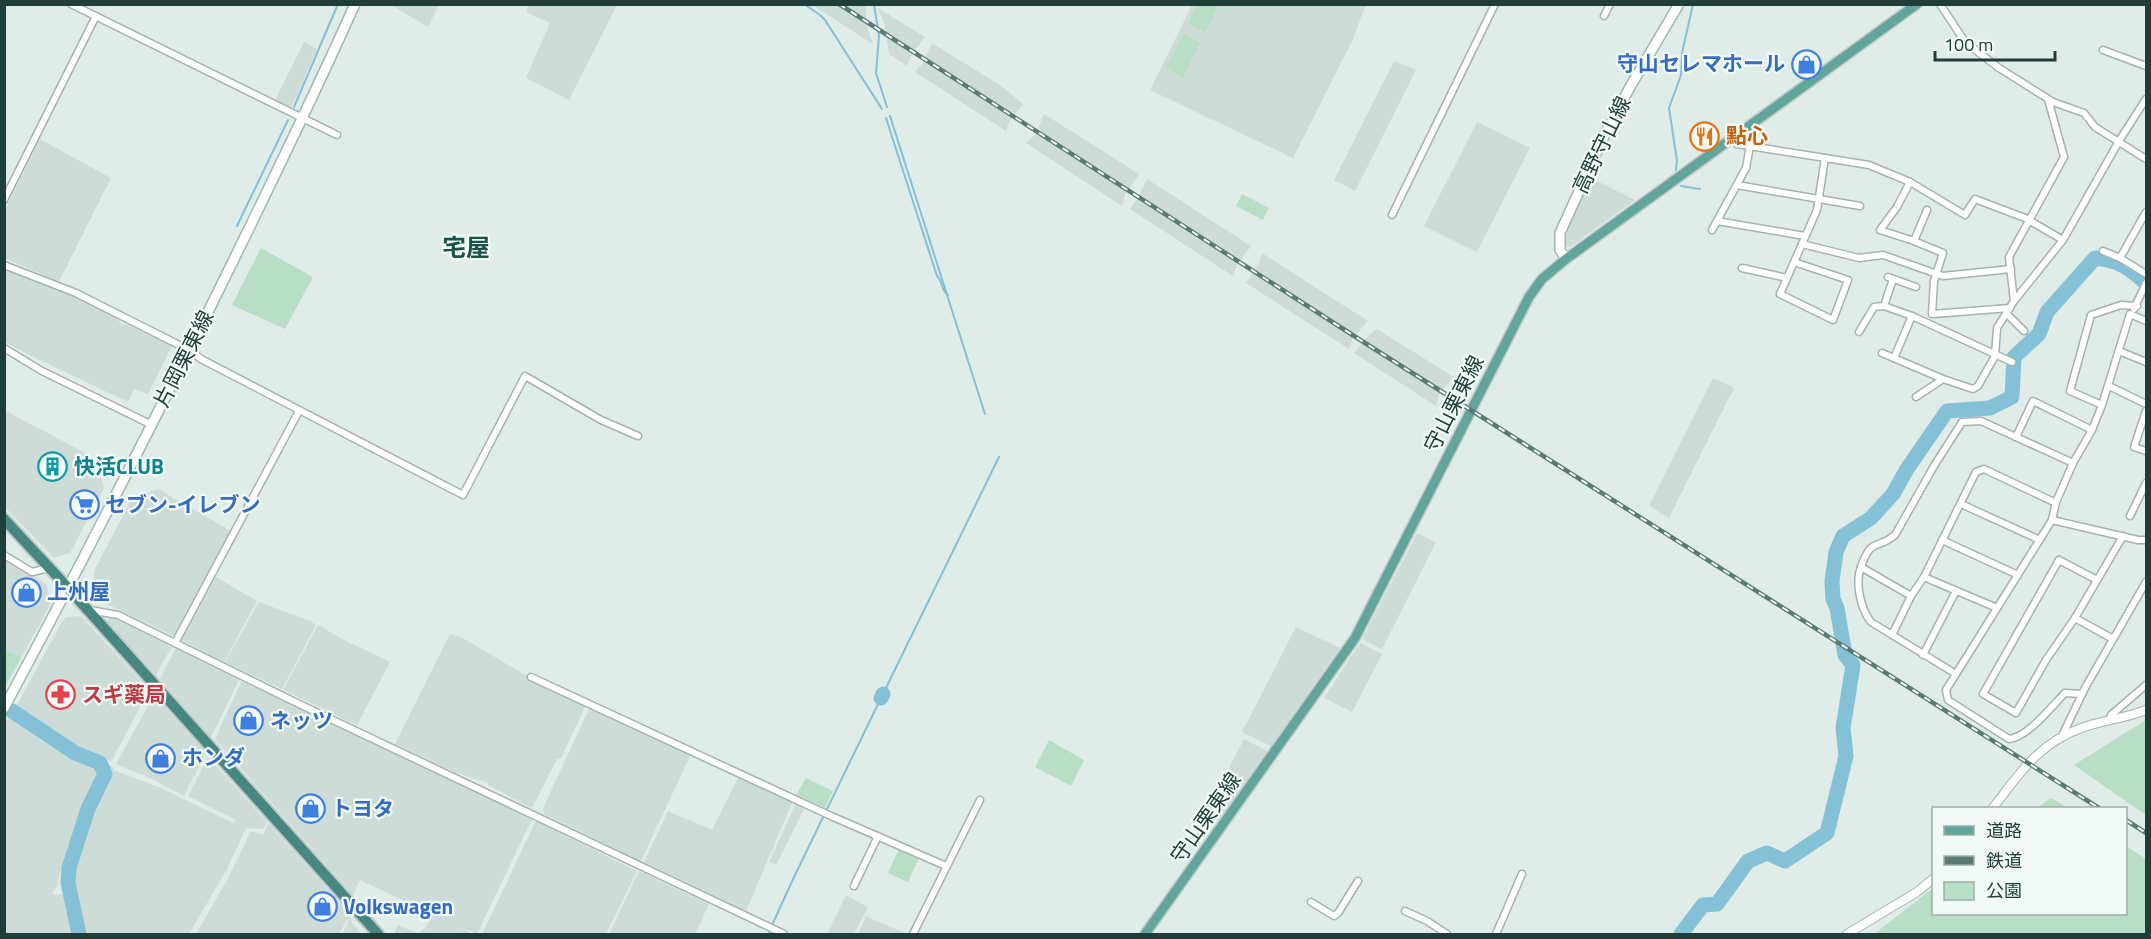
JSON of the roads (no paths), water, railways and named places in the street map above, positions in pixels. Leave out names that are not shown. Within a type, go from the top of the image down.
[{"type":"highway","points":[[4,519],[378,934]]},
{"type":"main road","name":"片岡栗東線","points":[[4,708],[69,589],[152,425],[303,119],[355,4]]},
{"type":"main road","name":"高野守山線","points":[[1566,259],[1560,250],[1560,233],[1605,134],[1630,87],[1680,4]]},
{"type":"main road","name":"守山栗東線","points":[[1145,934],[1355,638],[1528,297],[1542,279],[1566,259],[1917,4]]},
{"type":"street","points":[[71,4],[337,135]]},
{"type":"street","points":[[1392,214],[1495,4]]},
{"type":"street","points":[[1604,16],[1610,4]]},
{"type":"street","points":[[1940,4],[1965,42],[1999,68],[2048,99],[2084,113],[2095,127],[2146,159]]},
{"type":"street","points":[[4,200],[96,16]]},
{"type":"street","points":[[2103,50],[2146,66]]},
{"type":"street","points":[[2014,301],[2010,257],[2064,157],[2048,99]]},
{"type":"street","points":[[1882,353],[1943,379],[1973,389],[1978,386],[1994,354],[1997,328],[2014,301],[2063,240],[2119,141],[2146,99]]},
{"type":"street","points":[[1732,138],[1737,144],[1750,147],[1869,165],[1910,182],[1965,215],[1975,199],[2029,220],[2063,240]]},
{"type":"street","points":[[1712,230],[1746,168],[1750,147]]},
{"type":"street","points":[[1794,262],[1848,280],[1833,320],[1780,294],[1805,236],[1817,210],[1826,158]]},
{"type":"street","points":[[1910,182],[1897,207],[1880,230],[1943,253],[1936,274],[1932,314],[2008,311]]},
{"type":"street","points":[[1737,185],[1860,206]]},
{"type":"street","points":[[1914,241],[1926,210]]},
{"type":"street","points":[[2120,258],[2146,212]]},
{"type":"street","points":[[1717,221],[1805,236]]},
{"type":"street","points":[[1802,244],[1859,258],[1883,255],[1943,276],[2011,270]]},
{"type":"street","points":[[2103,251],[2120,258],[2146,274]]},
{"type":"street","points":[[4,265],[76,293],[463,495],[525,376],[601,420],[638,436]]},
{"type":"street","points":[[1742,268],[1787,278]]},
{"type":"street","points":[[1884,306],[1890,278],[1916,287]]},
{"type":"street","points":[[2082,694],[2065,693],[2017,738],[2009,739],[1948,700],[1946,690],[2052,520],[2056,503],[2073,463],[2092,430],[2102,405],[2130,314],[2137,306],[2146,283]]},
{"type":"street","points":[[2102,405],[2070,391],[2091,315],[2121,304],[2137,306]]},
{"type":"street","points":[[1859,332],[1874,308],[1884,306],[1912,316],[2012,362]]},
{"type":"street","points":[[2008,311],[2024,332]]},
{"type":"street","points":[[2130,314],[2146,321]]},
{"type":"street","points":[[1894,358],[1912,316]]},
{"type":"street","points":[[4,348],[42,371],[130,412],[152,425]]},
{"type":"street","points":[[2119,351],[2146,362]]},
{"type":"street","points":[[1916,397],[1943,379]]},
{"type":"street","points":[[2109,386],[2146,404]]},
{"type":"street","points":[[2016,437],[2033,402],[2092,430]]},
{"type":"street","points":[[175,643],[299,411]]},
{"type":"street","points":[[2146,411],[2134,447],[2146,451]]},
{"type":"street","points":[[1956,674],[1871,622],[1866,616],[1856,578],[1867,551],[1871,546],[1885,542],[1895,535],[1962,422],[1982,421],[2073,463]]},
{"type":"street","points":[[1892,635],[1911,596],[1924,577],[1976,472],[1984,469],[2056,503]]},
{"type":"street","points":[[2130,516],[2146,483]]},
{"type":"street","points":[[1961,504],[2040,540]]},
{"type":"street","points":[[2052,520],[2146,540]]},
{"type":"street","points":[[2097,580],[2059,560],[1983,694],[2016,713],[2046,660],[2075,618],[2123,536]]},
{"type":"street","points":[[1942,540],[2018,574]]},
{"type":"street","points":[[4,555],[32,572],[49,568]]},
{"type":"street","points":[[1860,567],[1911,596]]},
{"type":"street","points":[[1924,577],[1997,608]]},
{"type":"street","points":[[2062,736],[2082,694],[2146,582]]},
{"type":"street","points":[[1923,655],[1956,591]]},
{"type":"street","points":[[87,609],[118,615],[784,934]]},
{"type":"street","points":[[2075,618],[2113,639]]},
{"type":"street","points":[[531,677],[825,813],[946,866]]},
{"type":"street","points":[[2109,721],[2111,715],[2146,685]]},
{"type":"street","points":[[1995,807],[2024,768],[2042,749],[2062,736],[2086,726],[2146,710]]},
{"type":"street","points":[[913,934],[980,800]]},
{"type":"street","points":[[854,886],[878,836]]},
{"type":"street","points":[[1496,934],[1522,874]]},
{"type":"street","points":[[1847,934],[1917,892],[1932,880]]},
{"type":"street","points":[[1311,902],[1334,915],[1338,913],[1358,881]]},
{"type":"street","points":[[1405,910],[1447,934]]},
{"type":"waterway","points":[[294,107],[338,4]]},
{"type":"waterway","points":[[804,4],[825,20],[882,109]]},
{"type":"waterway","points":[[874,4],[879,36],[876,73],[887,107]]},
{"type":"waterway","points":[[1676,170],[1677,161],[1669,108],[1681,75],[1682,53],[1693,4]]},
{"type":"waterway","points":[[890,116],[985,414]]},
{"type":"waterway","points":[[886,118],[937,276],[948,295]]},
{"type":"waterway","points":[[237,226],[288,120]]},
{"type":"waterway","points":[[1681,186],[1700,189]]},
{"type":"waterway","points":[[1681,934],[1703,905],[1717,904],[1748,861],[1767,853],[1785,861],[1827,833],[1846,756],[1843,728],[1853,665],[1845,655],[1837,608],[1833,599],[1832,581],[1836,552],[1843,536],[1871,518],[1893,494],[1907,469],[1947,411],[1990,408],[2012,397],[2014,357],[2039,334],[2047,312],[2095,258],[2123,266],[2146,283]]},
{"type":"waterway","points":[[883,694],[999,457]]},
{"type":"waterway","points":[[881,698],[883,694]]},
{"type":"waterway","points":[[768,934],[881,698]]},
{"type":"waterway","points":[[12,711],[75,753],[100,763],[105,774],[88,809],[69,868],[68,883],[79,934]]},
{"type":"railway","points":[[839,4],[1365,343],[2097,807]]},
{"type":"railway","points":[[2127,821],[2146,833]]},
{"type":"place","name":"守山セレマホール","points":[[1806,64]]},
{"type":"place","name":"點心","points":[[1705,136]]},
{"type":"place","name":"快活CLUB","points":[[53,467]]},
{"type":"place","name":"セブン-イレブン","points":[[84,505]]},
{"type":"place","name":"上州屋","points":[[26,592]]},
{"type":"place","name":"スギ薬局","points":[[61,695]]},
{"type":"place","name":"ネッツ","points":[[249,721]]},
{"type":"place","name":"ホンダ","points":[[161,758]]},
{"type":"place","name":"トヨタ","points":[[310,809]]},
{"type":"place","name":"Volkswagen","points":[[322,907]]},
{"type":"district","name":"宅屋","points":[[466,248]]}]
